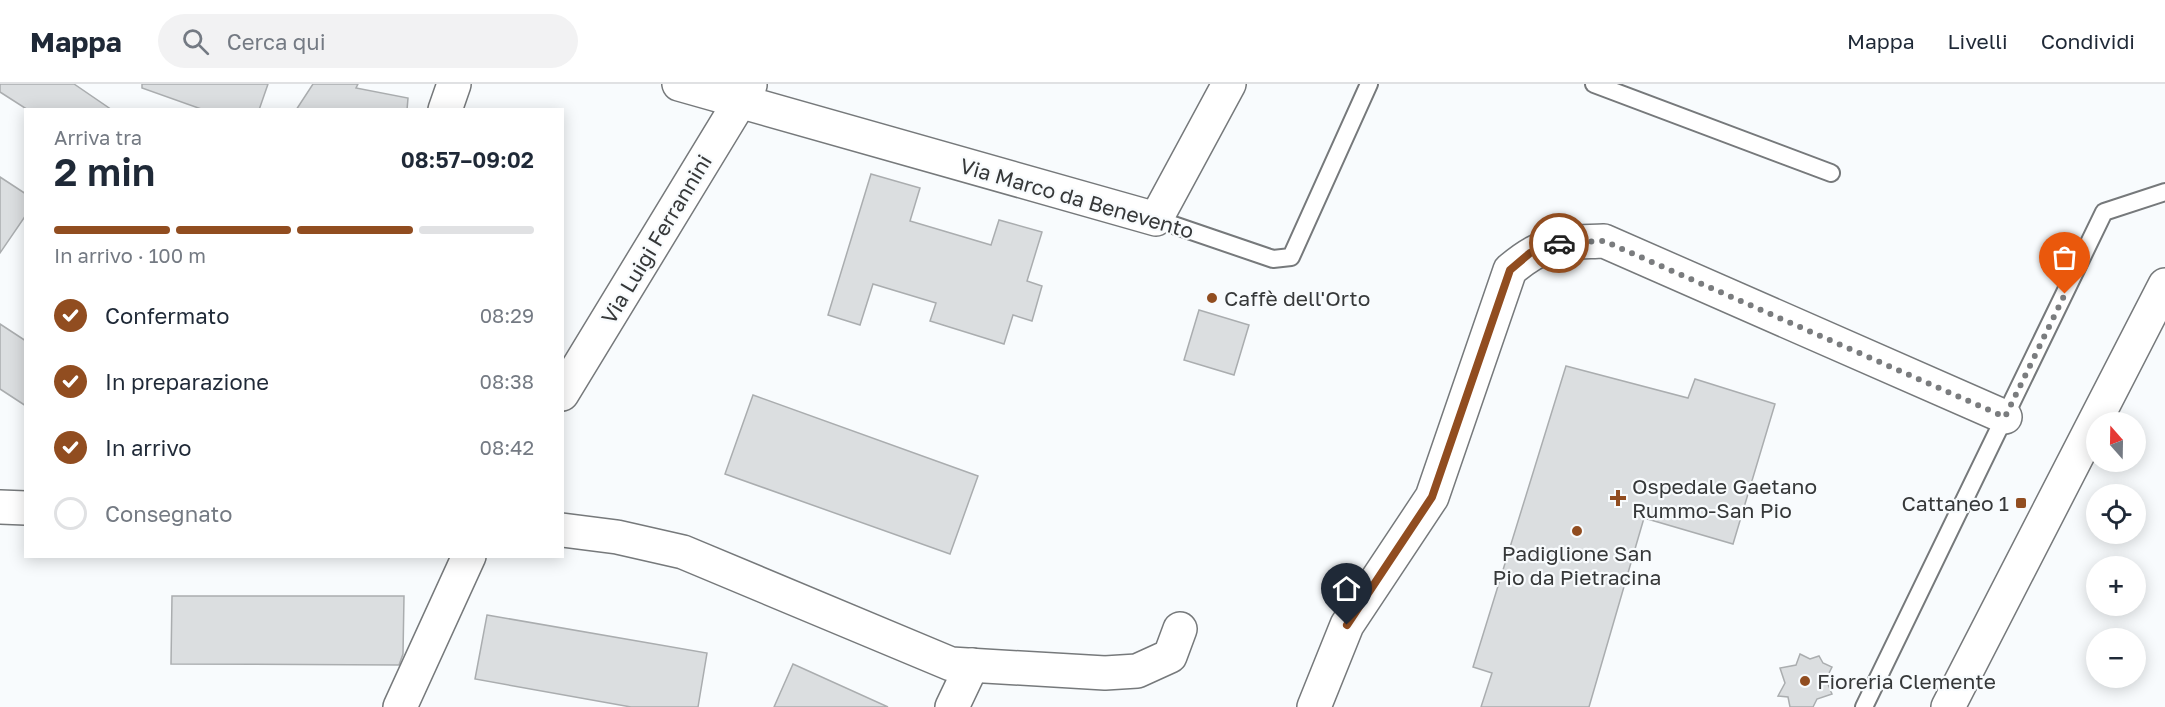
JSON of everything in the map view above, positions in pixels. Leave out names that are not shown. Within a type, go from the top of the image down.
[{"type":"street","points":[[446,108],[454,84]]},
{"type":"street","name":"Via Marco da Benevento","points":[[679,84],[745,93],[1156,219]]},
{"type":"street","points":[[1156,219],[1229,84]]},
{"type":"street","name":"Via Luigi Ferrannini","points":[[564,391],[745,93]]},
{"type":"street","points":[[1314,707],[1347,625],[1432,497],[1510,270],[1530,253],[1557,243],[1604,241],[2005,417]]},
{"type":"street","points":[[1948,707],[2165,285]]},
{"type":"street","points":[[0,507],[24,508]]},
{"type":"street","points":[[564,530],[616,537],[683,552],[951,664],[1105,673],[1137,671],[1170,656],[1180,629]]},
{"type":"street","points":[[399,707],[468,558]]},
{"type":"street","points":[[952,707],[972,665]]},
{"type":"lane","name":"Via Marco da Benevento","points":[[1156,219],[1273,259],[1291,257],[1369,84]]},
{"type":"lane","points":[[1594,84],[1831,172]]},
{"type":"lane","points":[[1864,707],[2104,212],[2165,192]]},
{"type":"building","points":[[0,84],[74,84],[109,108],[25,108],[0,92]]},
{"type":"building","points":[[142,84],[268,84],[260,108],[198,108],[142,88]]},
{"type":"building","points":[[313,84],[358,84],[356,88],[408,98],[407,108],[297,108]]},
{"type":"building","points":[[871,174],[920,188],[910,221],[991,245],[999,220],[1042,232],[1027,281],[1042,286],[1032,321],[1013,315],[1004,344],[930,321],[936,303],[873,284],[860,325],[828,315]]},
{"type":"building","points":[[0,177],[24,193],[24,218],[0,253]]},
{"type":"building","points":[[1199,310],[1249,325],[1234,375],[1184,360]]},
{"type":"building","points":[[0,324],[24,340],[24,405],[0,389]]},
{"type":"building","name":"Padiglione San Pio da Pietracina","points":[[1566,366],[1688,398],[1695,379],[1775,404],[1733,544],[1644,518],[1589,707],[1481,707],[1492,673],[1473,667]]},
{"type":"building","points":[[753,395],[978,476],[950,554],[725,474]]},
{"type":"building","points":[[172,596],[404,596],[403,654],[399,665],[171,664]]},
{"type":"building","points":[[487,615],[707,653],[698,707],[631,707],[475,679]]},
{"type":"building","name":"Fioreria Clemente","points":[[1800,654],[1810,659],[1819,656],[1823,663],[1832,667],[1826,679],[1832,694],[1817,699],[1813,707],[1790,707],[1788,697],[1778,696],[1785,683],[1780,668],[1796,665]]},
{"type":"building","points":[[793,664],[888,707],[774,707]]},
{"type":"way so far","points":[[1559,243],[1604,241],[2005,417],[2065,294]]},
{"type":"place","name":"Caffè dell'Orto","points":[[1212,298]]},
{"type":"place","name":"Ospedale Gaetano Rummo-San Pio","points":[[1618,498]]},
{"type":"place","name":"Cattaneo 1","points":[[2021,503]]},
{"type":"place","name":"Padiglione San Pio da Pietracina","points":[[1577,531]]},
{"type":"place","name":"Fioreria Clemente","points":[[1805,681]]},
{"type":"route","points":[[1347,625],[1432,497],[1510,270],[1530,253],[1559,243]]}]
